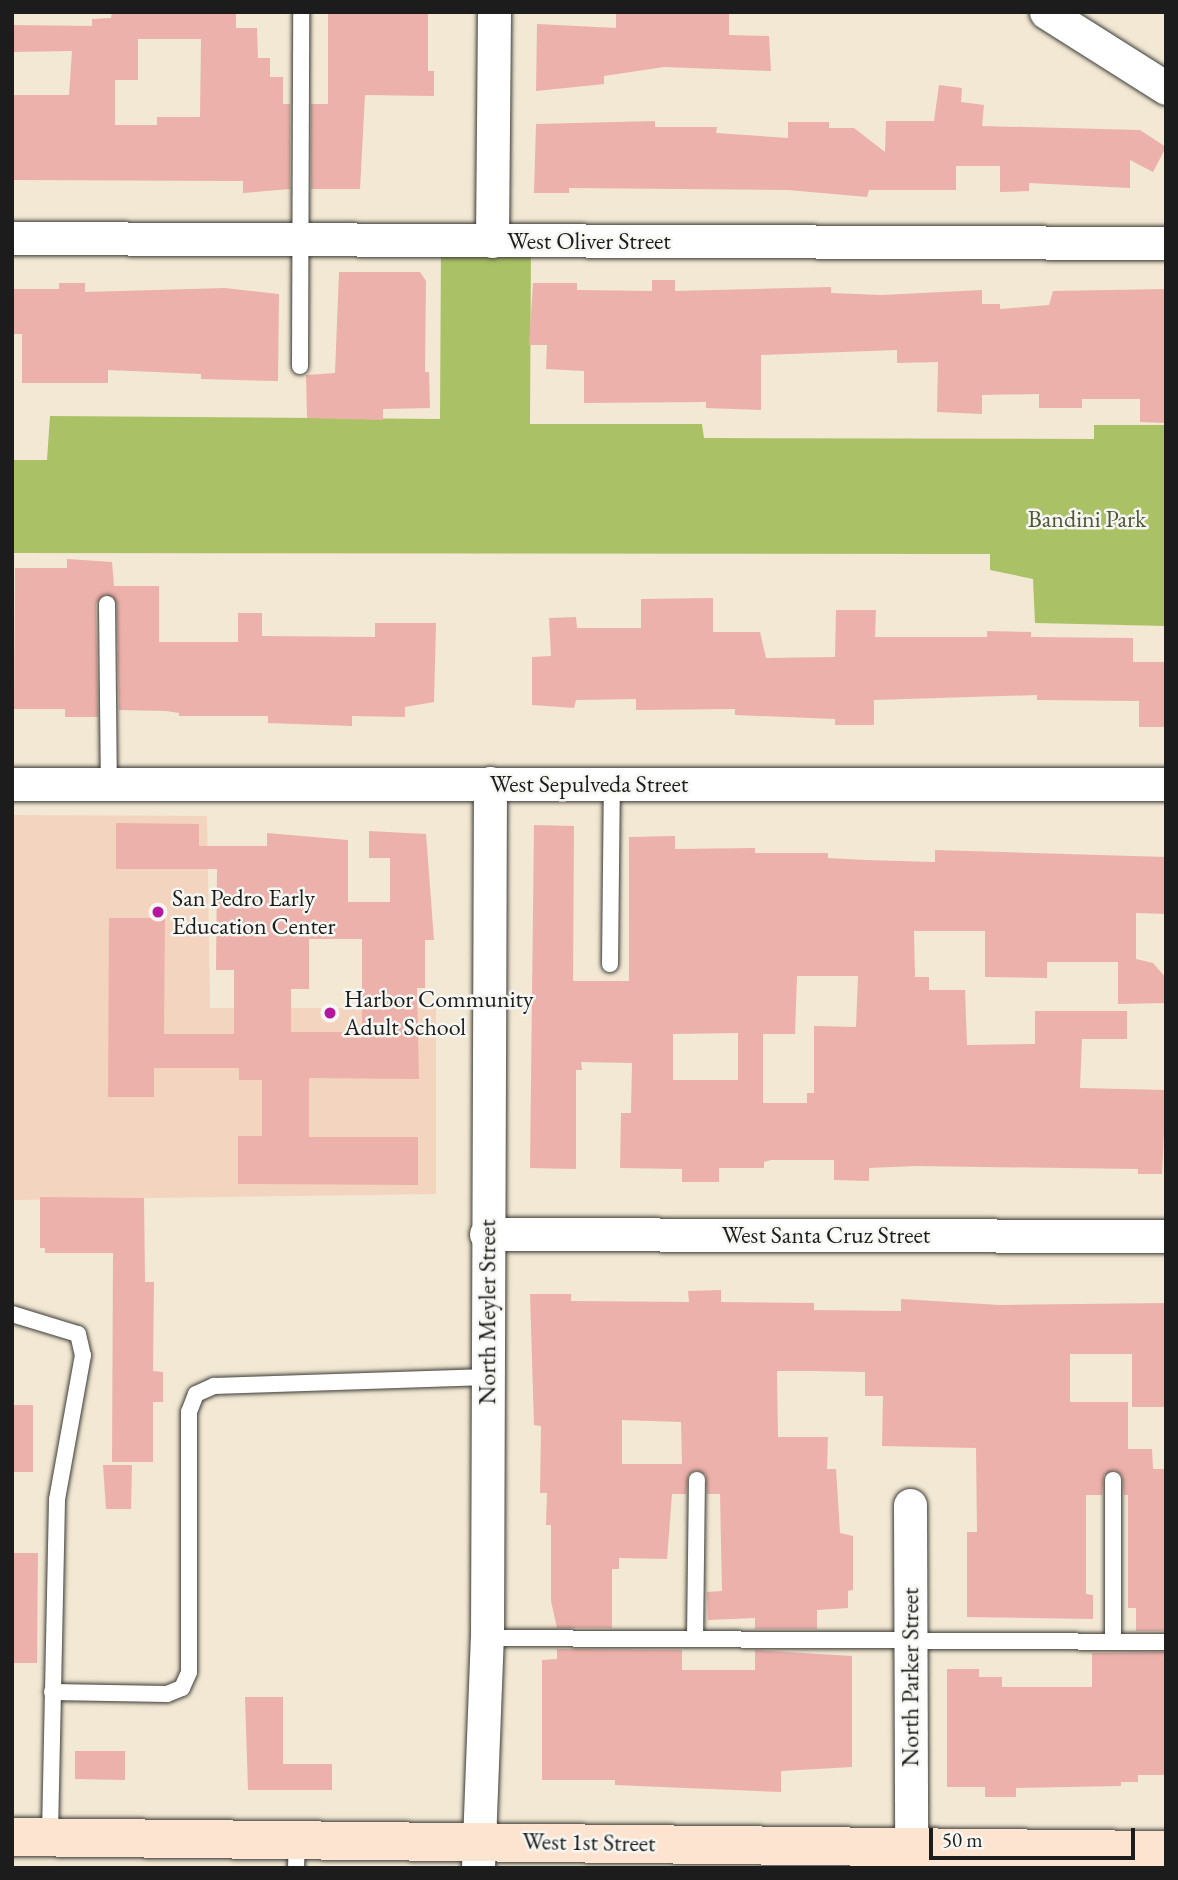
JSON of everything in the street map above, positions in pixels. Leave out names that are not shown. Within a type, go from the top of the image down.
[{"type":"street","points":[[492,241],[494,12]]},
{"type":"street","points":[[1046,12],[1166,88]]},
{"type":"street","name":"West Oliver Street","points":[[12,238],[1166,243]]},
{"type":"street","name":"North Meyler Street","points":[[478,1854],[487,1638],[486,1234],[490,783]]},
{"type":"street","name":"West Sepulveda Street","points":[[12,784],[1166,784]]},
{"type":"street","name":"West Santa Cruz Street","points":[[486,1234],[1166,1236]]},
{"type":"street","name":"North Parker Street","points":[[910,1505],[911,1849]]},
{"type":"street","name":"West 1st Street","points":[[12,1838],[296,1853],[478,1854],[911,1849],[1156,1856]]},
{"type":"lane","points":[[300,366],[301,12]]},
{"type":"lane","points":[[107,604],[109,784]]},
{"type":"lane","points":[[610,964],[612,784]]},
{"type":"lane","points":[[12,1314],[78,1334],[83,1354],[57,1500],[50,1838]]},
{"type":"lane","points":[[52,1692],[167,1694],[182,1688],[189,1672],[189,1412],[196,1394],[214,1386],[488,1377]]},
{"type":"lane","points":[[695,1639],[697,1480]]},
{"type":"lane","points":[[1113,1480],[1113,1642]]},
{"type":"lane","points":[[487,1638],[1166,1642]]},
{"type":"shaded area","name":"Harbor Community Adult School","points":[[12,815],[207,816],[210,1008],[436,1008],[436,1194],[14,1200],[12,1209]]},
{"type":"green space","name":"Bandini Park","points":[[441,244],[531,245],[530,424],[702,424],[704,438],[1094,439],[1094,425],[1166,425],[1166,626],[1035,623],[1033,579],[990,570],[990,554],[12,553],[12,460],[47,460],[50,416],[440,419]]},
{"type":"building","points":[[112,12],[236,12],[236,28],[257,28],[258,58],[270,58],[270,77],[283,77],[283,104],[290,104],[290,189],[243,193],[243,181],[12,180],[12,95],[69,95],[72,51],[12,52],[12,25],[92,26],[92,19],[111,18]],"holes":[[[138,39],[201,39],[200,117],[157,117],[157,125],[115,125],[115,80],[138,80]]]},
{"type":"building","points":[[328,12],[428,13],[428,71],[434,71],[434,96],[365,95],[360,189],[311,189],[311,104],[328,104]]},
{"type":"building","points":[[616,12],[729,12],[729,35],[769,36],[771,71],[664,67],[604,76],[604,84],[536,91],[537,24],[616,28]]},
{"type":"building","points":[[939,85],[962,88],[961,102],[984,105],[982,126],[1140,130],[1166,147],[1153,172],[1130,160],[1130,188],[1029,183],[1029,191],[1000,192],[1000,166],[956,166],[956,190],[869,190],[867,197],[788,190],[569,188],[569,193],[534,193],[536,124],[655,121],[655,127],[717,127],[716,133],[788,138],[788,122],[829,122],[829,128],[854,128],[885,152],[886,121],[934,121]]},
{"type":"building","points":[[339,272],[420,272],[426,281],[425,372],[429,372],[430,408],[383,409],[383,420],[307,418],[306,375],[335,373]]},
{"type":"building","points":[[652,280],[675,280],[675,291],[831,287],[831,293],[881,295],[982,290],[982,304],[1000,304],[1000,309],[1049,305],[1053,291],[1166,289],[1166,423],[1140,422],[1140,399],[1082,399],[1082,408],[1039,408],[1039,394],[982,395],[982,414],[937,412],[938,362],[897,363],[897,350],[761,355],[761,410],[706,408],[706,402],[584,403],[584,371],[546,369],[547,345],[529,345],[533,283],[577,283],[577,290],[652,291]]},
{"type":"building","points":[[59,283],[85,283],[85,292],[225,288],[279,294],[278,381],[201,379],[201,374],[108,370],[108,383],[22,383],[22,334],[12,334],[12,289],[59,289]]},
{"type":"building","points":[[67,559],[112,562],[114,586],[159,586],[159,642],[238,642],[238,613],[262,613],[262,636],[375,637],[375,623],[436,623],[434,702],[405,707],[405,717],[352,716],[352,726],[268,723],[268,716],[179,716],[179,713],[166,711],[119,710],[117,604],[106,594],[96,604],[98,717],[65,717],[65,709],[14,709],[15,568],[67,568]]},
{"type":"building","points":[[713,598],[713,632],[760,632],[766,658],[835,657],[836,610],[876,610],[875,637],[987,637],[987,631],[1031,632],[1031,637],[1133,638],[1133,662],[1166,662],[1166,727],[1139,727],[1139,701],[1037,700],[1037,695],[874,700],[874,725],[835,725],[835,719],[735,715],[735,709],[636,710],[636,699],[576,700],[574,708],[532,705],[532,657],[551,656],[549,618],[576,617],[577,628],[641,628],[641,599]]},
{"type":"building","points":[[116,823],[199,824],[199,846],[267,846],[267,833],[348,840],[348,902],[390,902],[390,858],[369,858],[369,831],[426,834],[434,940],[425,940],[425,988],[417,988],[419,1079],[309,1078],[309,1137],[418,1137],[418,1185],[238,1184],[238,1136],[262,1136],[262,1080],[239,1080],[239,1068],[154,1068],[154,1097],[108,1097],[109,918],[165,918],[164,1034],[234,1034],[234,970],[216,970],[217,869],[116,869]],"holes":[[[309,939],[362,939],[362,1032],[291,1032],[291,989],[309,989]]]},
{"type":"building","points":[[534,825],[574,826],[573,981],[629,981],[629,837],[675,836],[675,849],[755,848],[755,853],[828,853],[828,858],[866,860],[935,862],[935,850],[1166,857],[1166,914],[1136,913],[1136,959],[1153,963],[1166,978],[1166,1003],[1118,1004],[1118,962],[1047,962],[1047,978],[985,977],[985,931],[914,931],[915,977],[929,977],[929,990],[965,990],[967,1045],[1035,1044],[1035,1011],[1127,1011],[1127,1039],[1082,1039],[1080,1088],[1166,1090],[1162,1174],[1138,1174],[1138,1169],[916,1166],[869,1168],[869,1181],[834,1180],[834,1160],[771,1160],[764,1162],[764,1168],[719,1168],[719,1182],[682,1182],[682,1169],[620,1168],[621,1113],[631,1113],[632,1063],[581,1062],[582,1070],[576,1070],[576,1169],[530,1168]],"holes":[[[797,976],[858,976],[856,1027],[814,1026],[814,1093],[807,1093],[807,1103],[763,1103],[763,1034],[795,1034]],[[738,1033],[738,1080],[673,1080],[673,1034]]]},
{"type":"building","points":[[40,1197],[144,1198],[145,1282],[154,1282],[153,1371],[163,1372],[163,1402],[153,1402],[153,1462],[112,1462],[113,1253],[45,1253],[45,1248],[40,1248]]},
{"type":"building","points":[[721,1290],[721,1302],[814,1303],[814,1310],[901,1311],[901,1299],[1000,1305],[1166,1303],[1166,1407],[1132,1407],[1132,1354],[1070,1354],[1070,1402],[1128,1402],[1128,1449],[1152,1449],[1153,1469],[1165,1469],[1166,1631],[1136,1631],[1136,1608],[1128,1608],[1128,1495],[1124,1495],[1122,1475],[1114,1470],[1104,1475],[1102,1495],[1086,1495],[1086,1594],[1093,1595],[1093,1619],[967,1617],[967,1532],[977,1532],[976,1448],[882,1446],[883,1396],[865,1396],[865,1372],[814,1371],[777,1371],[778,1437],[828,1437],[827,1469],[836,1469],[840,1533],[853,1536],[853,1590],[848,1591],[848,1608],[817,1610],[817,1629],[755,1629],[755,1618],[708,1620],[707,1592],[722,1591],[720,1494],[707,1494],[706,1475],[696,1470],[688,1475],[686,1494],[672,1494],[667,1559],[619,1558],[619,1569],[612,1569],[612,1628],[557,1628],[551,1601],[551,1525],[546,1525],[547,1493],[540,1493],[541,1426],[534,1425],[530,1294],[571,1294],[571,1301],[689,1302],[688,1291]],"holes":[[[622,1420],[681,1422],[682,1464],[622,1464]]]},
{"type":"building","points":[[12,1405],[33,1405],[33,1472],[12,1472]]},
{"type":"building","points":[[103,1465],[132,1465],[131,1509],[106,1509]]},
{"type":"building","points":[[12,1553],[38,1553],[37,1663],[12,1663]]},
{"type":"building","points":[[557,1649],[682,1650],[682,1670],[755,1670],[755,1650],[852,1656],[852,1767],[781,1771],[781,1792],[615,1785],[615,1780],[542,1780],[542,1660],[557,1659]]},
{"type":"building","points":[[1166,1652],[1166,1775],[1138,1775],[1138,1782],[1121,1782],[1121,1786],[1016,1788],[1016,1797],[985,1797],[985,1787],[947,1787],[947,1669],[979,1669],[979,1677],[1002,1677],[1002,1687],[1092,1687],[1092,1653]]},
{"type":"building","points":[[245,1697],[283,1697],[283,1764],[332,1764],[332,1790],[248,1790]]},
{"type":"building","points":[[75,1751],[125,1751],[125,1780],[75,1779]]},
{"type":"place","name":"San Pedro Early Education Center","points":[[158,912]]},
{"type":"place","name":"Harbor Community Adult School","points":[[330,1013]]}]
